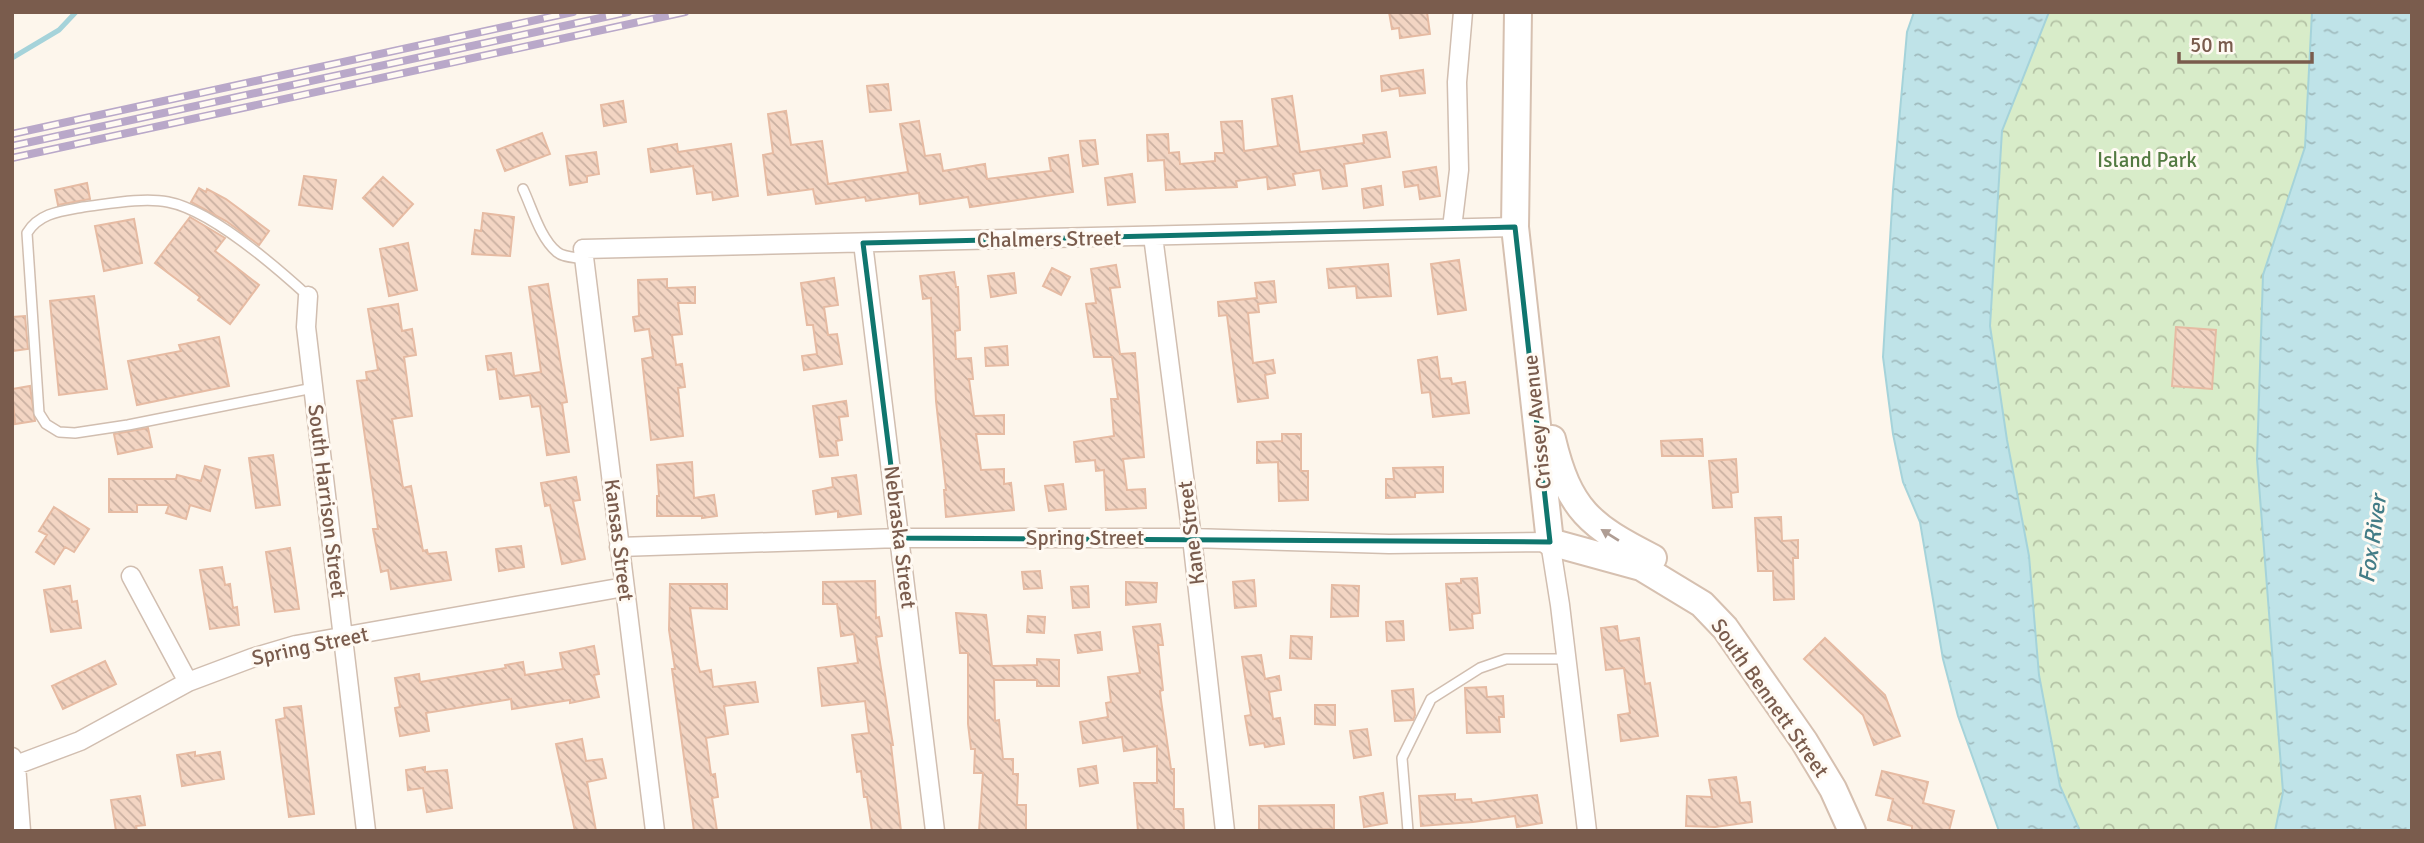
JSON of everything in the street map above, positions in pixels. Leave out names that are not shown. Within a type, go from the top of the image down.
[{"type":"main road","name":"Crissey Avenue","points":[[1518,12],[1515,227],[1550,542]]},
{"type":"main road","points":[[1529,342],[1555,454],[1568,491],[1584,515],[1602,531],[1664,564],[1685,582],[1702,604]]},
{"type":"main road","name":"South Bennett Street","points":[[1550,542],[1641,567],[1702,604],[1725,628],[1804,741],[1833,789],[1852,831]]},
{"type":"street","points":[[1451,229],[1459,170],[1457,82],[1463,12]]},
{"type":"street","name":"Chalmers Street","points":[[583,254],[863,243],[1515,227]]},
{"type":"street","name":"Kane Street","points":[[1153,236],[1192,538],[1225,831]]},
{"type":"street","name":"Nebraska Street","points":[[863,243],[935,831]]},
{"type":"street","name":"Kansas Street","points":[[583,254],[655,831]]},
{"type":"street","name":"South Harrison Street","points":[[308,296],[306,327],[366,831]]},
{"type":"street","name":"Spring Street","points":[[619,547],[900,538],[1192,538],[1390,544],[1550,542]]},
{"type":"street","name":"Crissey Avenue","points":[[1550,542],[1587,831]]},
{"type":"street","points":[[131,576],[188,682]]},
{"type":"street","name":"Spring Street","points":[[14,761],[80,741],[188,682],[296,645],[624,587]]},
{"type":"street","points":[[14,761],[21,831]]},
{"type":"lane","points":[[523,189],[546,239],[557,252],[583,254]]},
{"type":"lane","points":[[308,296],[240,241],[196,211],[167,202],[113,203],[64,210],[45,215],[31,226],[27,233],[39,413],[46,424],[59,432],[75,433],[128,425],[313,388]]},
{"type":"lane","points":[[1408,831],[1402,758],[1431,699],[1480,668],[1506,659],[1566,659]]},
{"type":"highlighted area","points":[[1515,227],[1550,542],[900,538],[863,243]]},
{"type":"green space","name":"Island Park","points":[[2049,12],[2312,12],[2305,147],[2263,275],[2257,459],[2284,792],[2275,831],[2080,831],[2060,786],[2039,675],[1990,326],[2002,131]]},
{"type":"water","points":[[1914,12],[2049,12],[2002,131],[1990,326],[2007,440],[2029,556],[2039,675],[2060,786],[2080,831],[1999,831],[1958,716],[1943,659],[1920,522],[1903,482],[1893,434],[1883,357],[1893,190],[1907,32]]},
{"type":"water","name":"Fox River","points":[[2312,12],[2412,12],[2412,831],[2275,831],[2283,792],[2257,459],[2263,275],[2305,147]]},
{"type":"building","points":[[1389,12],[1427,12],[1430,34],[1400,38],[1399,28],[1392,29]]},
{"type":"building","points":[[1423,70],[1425,93],[1400,96],[1399,88],[1382,91],[1381,76]]},
{"type":"building","points":[[888,84],[891,110],[870,112],[867,86]]},
{"type":"building","points":[[1292,96],[1300,152],[1364,143],[1363,135],[1386,132],[1390,157],[1344,164],[1347,186],[1323,189],[1320,170],[1293,174],[1295,185],[1268,189],[1267,177],[1236,181],[1237,187],[1166,190],[1164,160],[1148,161],[1147,135],[1168,134],[1169,153],[1179,152],[1180,164],[1215,161],[1215,153],[1224,153],[1221,122],[1242,121],[1244,151],[1278,146],[1272,99]]},
{"type":"building","points":[[623,101],[626,122],[604,126],[601,105]]},
{"type":"building","points":[[786,111],[791,145],[822,141],[828,184],[908,172],[900,124],[919,121],[925,156],[940,154],[943,171],[985,164],[987,179],[1051,171],[1049,158],[1068,155],[1073,192],[970,207],[968,197],[920,204],[919,193],[866,201],[865,197],[816,204],[813,189],[768,195],[763,155],[773,153],[768,114]]},
{"type":"building","points":[[542,133],[550,154],[505,171],[497,150]]},
{"type":"building","points":[[1095,140],[1098,164],[1083,166],[1080,141]]},
{"type":"building","points":[[677,144],[678,152],[731,144],[738,196],[713,200],[712,192],[697,194],[693,166],[651,172],[648,149]]},
{"type":"building","points":[[596,152],[599,174],[587,176],[587,182],[570,185],[566,156]]},
{"type":"building","points":[[1436,167],[1440,196],[1420,199],[1418,185],[1405,187],[1403,172]]},
{"type":"building","points":[[1132,174],[1135,202],[1108,205],[1105,178]]},
{"type":"building","points":[[304,176],[336,180],[332,209],[299,205]]},
{"type":"building","points":[[383,177],[413,204],[393,226],[363,198]]},
{"type":"building","points":[[87,183],[90,199],[58,205],[55,190]]},
{"type":"building","points":[[1381,186],[1383,205],[1364,208],[1362,189]]},
{"type":"building","points":[[199,188],[226,199],[269,231],[259,245],[226,221],[191,202]]},
{"type":"building","points":[[483,213],[514,217],[510,256],[472,254],[475,230],[481,231]]},
{"type":"building","points":[[190,217],[225,238],[215,251],[259,285],[230,324],[155,263]]},
{"type":"building","points":[[134,219],[142,263],[104,271],[95,226]]},
{"type":"building","points":[[408,243],[417,290],[389,296],[380,249]]},
{"type":"building","points":[[1459,260],[1466,310],[1438,314],[1431,264]]},
{"type":"building","points":[[1388,264],[1391,296],[1357,298],[1356,286],[1329,288],[1327,269]]},
{"type":"building","points":[[1116,265],[1120,287],[1110,288],[1120,354],[1135,353],[1144,457],[1123,459],[1127,490],[1145,489],[1146,508],[1106,510],[1104,470],[1096,471],[1095,460],[1076,462],[1074,442],[1114,436],[1111,399],[1118,399],[1112,357],[1094,357],[1086,304],[1096,303],[1091,269]]},
{"type":"building","points":[[1052,268],[1070,277],[1061,295],[1043,286]]},
{"type":"building","points":[[954,272],[958,287],[960,330],[955,331],[956,359],[971,358],[973,379],[969,379],[974,416],[1004,415],[1004,434],[976,434],[981,470],[1004,469],[1004,484],[1011,483],[1014,510],[946,517],[931,298],[923,299],[920,276]]},
{"type":"building","points":[[1014,273],[1016,293],[991,297],[988,276]]},
{"type":"building","points":[[834,278],[838,305],[824,307],[828,335],[837,334],[842,364],[804,370],[802,356],[817,354],[813,325],[807,325],[801,283]]},
{"type":"building","points":[[667,279],[667,288],[695,287],[695,303],[678,303],[682,334],[672,335],[676,365],[682,364],[685,387],[678,388],[683,436],[651,440],[642,359],[653,357],[649,329],[635,331],[633,317],[639,316],[638,280]]},
{"type":"building","points":[[1274,281],[1276,302],[1258,304],[1259,312],[1248,313],[1253,363],[1273,360],[1275,373],[1265,375],[1268,398],[1238,402],[1227,315],[1219,316],[1218,302],[1257,298],[1255,283]]},
{"type":"building","points":[[548,284],[567,402],[562,403],[569,452],[547,455],[540,406],[532,407],[530,395],[500,399],[496,369],[488,370],[486,356],[511,353],[514,376],[541,372],[529,287]]},
{"type":"building","points":[[94,296],[107,389],[59,395],[50,301]]},
{"type":"building","points":[[398,304],[402,331],[412,329],[416,355],[404,357],[412,416],[392,419],[403,488],[411,486],[423,551],[427,550],[428,554],[446,552],[451,580],[391,589],[388,570],[381,572],[373,529],[378,529],[357,381],[367,380],[366,372],[378,370],[368,309]]},
{"type":"building","points":[[25,316],[28,349],[12,351],[12,317]]},
{"type":"building","points":[[2176,327],[2216,330],[2212,389],[2172,386]]},
{"type":"building","points":[[219,337],[229,386],[137,405],[128,361],[181,351],[179,345]]},
{"type":"building","points":[[1007,346],[1008,365],[986,366],[985,348]]},
{"type":"building","points":[[1437,357],[1440,379],[1451,378],[1452,384],[1465,382],[1469,413],[1433,417],[1430,392],[1422,393],[1418,360]]},
{"type":"building","points":[[30,386],[35,421],[15,424],[12,389]]},
{"type":"building","points":[[846,401],[848,416],[839,417],[842,440],[836,441],[838,455],[820,457],[813,406]]},
{"type":"building","points":[[148,428],[152,447],[118,454],[114,434]]},
{"type":"building","points":[[1282,434],[1301,434],[1301,471],[1308,471],[1308,500],[1279,501],[1278,462],[1257,463],[1257,442],[1282,441]]},
{"type":"building","points":[[1702,439],[1703,456],[1662,456],[1661,441]]},
{"type":"building","points":[[273,455],[280,505],[256,508],[249,458]]},
{"type":"building","points":[[1736,459],[1738,492],[1731,493],[1732,507],[1713,508],[1709,461]]},
{"type":"building","points":[[692,462],[694,498],[714,495],[717,516],[657,516],[657,465]]},
{"type":"building","points":[[205,466],[220,470],[210,511],[190,505],[186,519],[166,513],[169,505],[137,505],[137,512],[109,512],[109,479],[176,479],[177,475],[201,481]]},
{"type":"building","points":[[1443,467],[1443,492],[1386,498],[1386,479],[1394,479],[1393,468]]},
{"type":"building","points":[[856,475],[861,514],[838,517],[838,511],[816,514],[813,491],[833,487],[832,478]]},
{"type":"building","points":[[576,477],[580,500],[573,501],[585,559],[562,564],[550,505],[545,506],[541,483]]},
{"type":"building","points":[[1063,484],[1066,509],[1049,511],[1045,486]]},
{"type":"building","points":[[54,507],[89,529],[74,552],[65,547],[54,564],[36,552],[47,535],[39,531]]},
{"type":"building","points":[[1781,517],[1782,541],[1798,540],[1798,558],[1793,558],[1794,599],[1774,600],[1773,571],[1758,571],[1755,518]]},
{"type":"building","points":[[521,546],[524,567],[499,571],[496,549]]},
{"type":"building","points":[[290,548],[299,609],[275,612],[266,552]]},
{"type":"building","points":[[222,567],[225,585],[230,584],[233,608],[237,607],[239,625],[210,629],[200,570]]},
{"type":"building","points":[[1040,571],[1042,588],[1024,589],[1022,572]]},
{"type":"building","points":[[1477,578],[1480,613],[1472,614],[1473,628],[1450,630],[1446,584]]},
{"type":"building","points":[[1254,580],[1256,606],[1235,608],[1233,582]]},
{"type":"building","points":[[875,581],[876,618],[879,617],[882,636],[876,637],[893,745],[901,831],[872,831],[861,771],[857,772],[852,735],[869,733],[865,701],[822,706],[818,668],[858,663],[854,634],[841,636],[837,604],[823,604],[823,582]]},
{"type":"building","points":[[1126,582],[1157,583],[1156,602],[1126,605]]},
{"type":"building","points":[[670,584],[727,584],[727,609],[690,608],[700,672],[711,670],[713,687],[755,682],[758,702],[724,706],[728,734],[706,738],[711,775],[715,774],[718,797],[712,798],[717,831],[694,831],[672,669],[675,669],[669,630]]},
{"type":"building","points":[[1332,585],[1359,586],[1358,616],[1331,617]]},
{"type":"building","points":[[70,586],[72,602],[77,601],[81,628],[51,632],[44,590]]},
{"type":"building","points":[[1088,586],[1089,607],[1073,608],[1071,587]]},
{"type":"building","points":[[956,613],[986,615],[992,666],[1037,665],[1037,659],[1059,660],[1059,686],[1037,686],[1037,680],[994,680],[995,721],[999,720],[1003,759],[1013,759],[1013,774],[1018,774],[1017,805],[1026,805],[1026,831],[979,831],[983,773],[974,773],[975,749],[971,749],[968,724],[968,653],[960,653]]},
{"type":"building","points":[[1028,616],[1045,617],[1044,633],[1027,632]]},
{"type":"building","points":[[1403,621],[1404,640],[1387,641],[1386,622]]},
{"type":"building","points":[[1160,624],[1163,645],[1158,645],[1163,690],[1160,691],[1161,700],[1171,769],[1174,769],[1174,809],[1183,809],[1184,831],[1138,831],[1134,783],[1157,783],[1157,746],[1124,751],[1122,737],[1083,743],[1080,722],[1108,717],[1106,703],[1111,702],[1108,677],[1140,673],[1133,627]]},
{"type":"building","points":[[1617,626],[1619,641],[1639,638],[1645,684],[1650,683],[1658,736],[1621,741],[1618,715],[1630,713],[1624,668],[1606,670],[1601,628]]},
{"type":"building","points":[[1100,632],[1102,650],[1078,653],[1075,635]]},
{"type":"building","points":[[1291,636],[1312,637],[1311,659],[1290,658]]},
{"type":"building","points":[[1825,638],[1885,695],[1900,736],[1874,745],[1863,715],[1804,659]]},
{"type":"building","points":[[594,646],[599,674],[594,675],[599,697],[512,709],[511,699],[426,713],[429,731],[400,736],[395,708],[400,707],[395,678],[419,674],[420,682],[506,668],[505,665],[523,662],[525,675],[563,669],[560,653]]},
{"type":"building","points":[[1261,655],[1265,679],[1279,676],[1281,690],[1269,692],[1273,719],[1280,718],[1284,744],[1265,747],[1264,743],[1250,745],[1245,716],[1251,715],[1242,657]]},
{"type":"building","points":[[105,661],[116,684],[63,709],[52,686]]},
{"type":"building","points":[[1486,687],[1487,697],[1503,696],[1504,717],[1499,717],[1500,732],[1467,733],[1465,688]]},
{"type":"building","points":[[1413,689],[1413,720],[1395,721],[1392,691]]},
{"type":"building","points":[[1315,705],[1335,705],[1335,725],[1315,724]]},
{"type":"building","points":[[301,706],[314,814],[289,817],[276,720],[285,718],[284,708]]},
{"type":"building","points":[[1367,729],[1371,755],[1354,758],[1350,731]]},
{"type":"building","points":[[582,739],[586,761],[602,759],[606,778],[587,782],[596,831],[575,831],[556,744]]},
{"type":"building","points":[[195,752],[195,756],[220,752],[224,779],[182,786],[177,755]]},
{"type":"building","points":[[1096,766],[1098,783],[1080,786],[1078,769]]},
{"type":"building","points":[[425,767],[425,772],[447,770],[452,808],[427,812],[423,788],[408,790],[406,770]]},
{"type":"building","points":[[1882,771],[1928,782],[1923,803],[1954,811],[1949,831],[1912,831],[1912,826],[1888,820],[1893,799],[1876,795]]},
{"type":"building","points":[[1736,777],[1740,803],[1750,802],[1752,822],[1715,827],[1686,826],[1687,796],[1712,797],[1709,780]]},
{"type":"building","points":[[1383,793],[1387,823],[1364,827],[1360,797]]},
{"type":"building","points":[[1455,794],[1455,800],[1471,799],[1472,803],[1537,795],[1542,823],[1517,827],[1515,816],[1421,826],[1419,796]]},
{"type":"building","points":[[140,796],[145,825],[136,826],[137,831],[116,831],[111,800]]},
{"type":"building","points":[[1334,805],[1334,829],[1259,831],[1259,806]]},
{"type":"waterway","points":[[12,58],[59,30],[76,12]]},
{"type":"railway","points":[[12,134],[573,12]]},
{"type":"railway","points":[[12,146],[628,12]]},
{"type":"railway","points":[[12,158],[685,12]]}]
